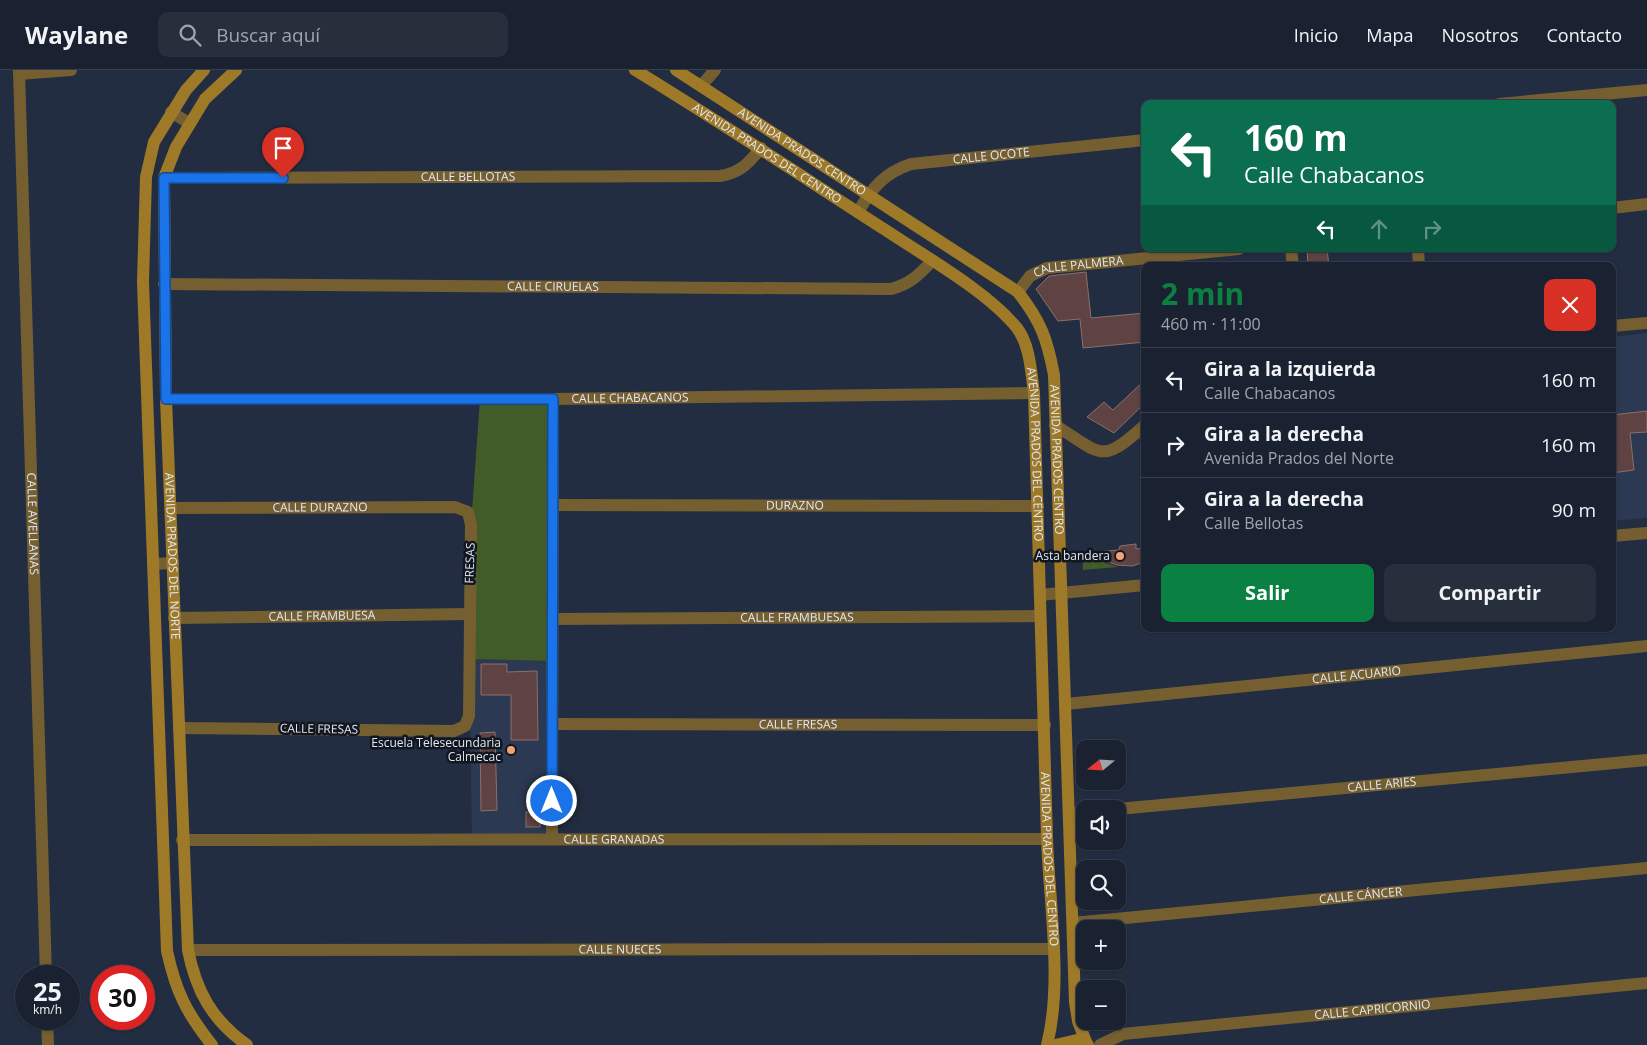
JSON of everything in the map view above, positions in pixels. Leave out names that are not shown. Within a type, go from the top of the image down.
[{"type":"street","points":[[19,72],[71,70]]},
{"type":"street","name":"AVENIDA PRADOS DEL NORTE","points":[[236,70],[205,99],[176,147],[164,178],[164,284],[166,399],[182,840],[188,950],[194,979],[211,1011],[234,1036],[247,1045]]},
{"type":"street","name":"AVENIDA PRADOS DEL CENTRO","points":[[635,70],[761,148],[932,261],[1000,309],[1018,330],[1030,360],[1034,393],[1047,839],[1053,949],[1054,1012],[1047,1045]]},
{"type":"street","name":"AVENIDA PRADOS CENTRO","points":[[676,70],[1018,292],[1037,318],[1049,346],[1054,375],[1066,704],[1074,1002],[1078,1021],[1087,1044]]},
{"type":"street","points":[[701,86],[715,70]]},
{"type":"street","name":"AVENIDA PRADOS DEL NORTE","points":[[199,71],[171,112],[154,142],[146,177],[143,282],[167,952],[175,985],[194,1022],[212,1045]]},
{"type":"street","name":"CALLE AVELLANAS","points":[[19,72],[46,965]]},
{"type":"street","points":[[1542,100],[1647,90]]},
{"type":"street","points":[[171,112],[189,123]]},
{"type":"street","name":"CALLE OCOTE","points":[[858,212],[868,194],[881,178],[895,169],[911,164],[1141,140]]},
{"type":"street","name":"CALLE BELLOTAS","points":[[164,178],[720,176],[735,174],[747,165],[761,148]]},
{"type":"street","points":[[1616,208],[1647,204]]},
{"type":"street","name":"CALLE PALMERA","points":[[1018,292],[1030,276],[1046,268],[1209,252]]},
{"type":"street","name":"CALLE CIRUELAS","points":[[164,284],[891,289],[906,285],[918,277],[932,261]]},
{"type":"street","points":[[1616,326],[1647,323]]},
{"type":"street","name":"CALLE CHABACANOS","points":[[166,399],[553,399],[1034,393]]},
{"type":"street","points":[[552,839],[553,399]]},
{"type":"street","points":[[1055,425],[1092,449],[1102,452],[1113,451],[1122,446],[1141,429]]},
{"type":"street","name":"DURAZNO","points":[[553,505],[1038,506]]},
{"type":"street","name":"CALLE DURAZNO","points":[[171,508],[455,507],[468,512]]},
{"type":"street","name":"FRESAS","points":[[468,512],[472,525],[469,614]]},
{"type":"street","points":[[1616,536],[1647,533]]},
{"type":"street","points":[[152,564],[173,563]]},
{"type":"street","points":[[1040,595],[1141,585]]},
{"type":"street","name":"CALLE FRAMBUESA","points":[[174,618],[469,614]]},
{"type":"street","name":"CALLE FRESAS","points":[[179,728],[454,731],[465,726],[469,716],[469,614]]},
{"type":"street","name":"CALLE FRAMBUESAS","points":[[553,619],[1040,616]]},
{"type":"street","name":"CALLE ACUARIO","points":[[1066,704],[1647,646]]},
{"type":"street","name":"CALLE FRESAS","points":[[552,724],[1045,726]]},
{"type":"street","name":"CALLE ARIES","points":[[1126,808],[1647,760]]},
{"type":"street","points":[[1069,814],[1076,813]]},
{"type":"street","name":"CALLE GRANADAS","points":[[182,840],[1047,839]]},
{"type":"street","name":"CALLE CÁNCER","points":[[1073,924],[1647,868]]},
{"type":"street","name":"CALLE NUECES","points":[[188,950],[1053,949]]},
{"type":"street","name":"CALLE CAPRICORNIO","points":[[1100,1045],[1123,1034],[1647,983]]},
{"type":"street","points":[[47,1030],[48,1045]]},
{"type":"street","points":[[1055,1045],[1068,1041],[1087,1044]]},
{"type":"shaded area","points":[[1647,333],[1647,518],[1616,521],[1616,337]]},
{"type":"shaded area","name":"Escuela Telesecundaria Calmecac","points":[[469,659],[553,661],[552,839],[472,839]]},
{"type":"green space","points":[[480,399],[553,399],[553,661],[469,659],[471,525]]},
{"type":"green space","points":[[1083,551],[1103,562],[1118,567],[1083,570]]},
{"type":"building","points":[[1307,252],[1327,252],[1329,262],[1308,262]]},
{"type":"building","points":[[1086,272],[1091,318],[1141,313],[1141,342],[1083,348],[1080,319],[1058,321],[1036,289],[1049,276]]},
{"type":"building","points":[[1141,384],[1141,407],[1114,433],[1087,417],[1104,402],[1113,410]]},
{"type":"building","points":[[1647,411],[1647,432],[1630,433],[1634,470],[1616,472],[1616,415]]},
{"type":"building","name":"Asta bandera","points":[[1136,544],[1136,549],[1141,548],[1141,563],[1132,566],[1117,565],[1082,553],[1119,550],[1120,546]]},
{"type":"building","points":[[481,664],[507,664],[507,672],[537,671],[538,740],[511,740],[511,695],[481,695]]},
{"type":"building","points":[[495,732],[497,810],[481,811],[480,733]]},
{"type":"building","points":[[526,812],[540,812],[540,827],[526,827]]},
{"type":"place","name":"Asta bandera","points":[[1120,556]]},
{"type":"place","name":"Escuela Telesecundaria Calmecac","points":[[511,750]]},
{"type":"route","points":[[283,178],[164,178],[166,399],[553,399],[552,801]]}]
